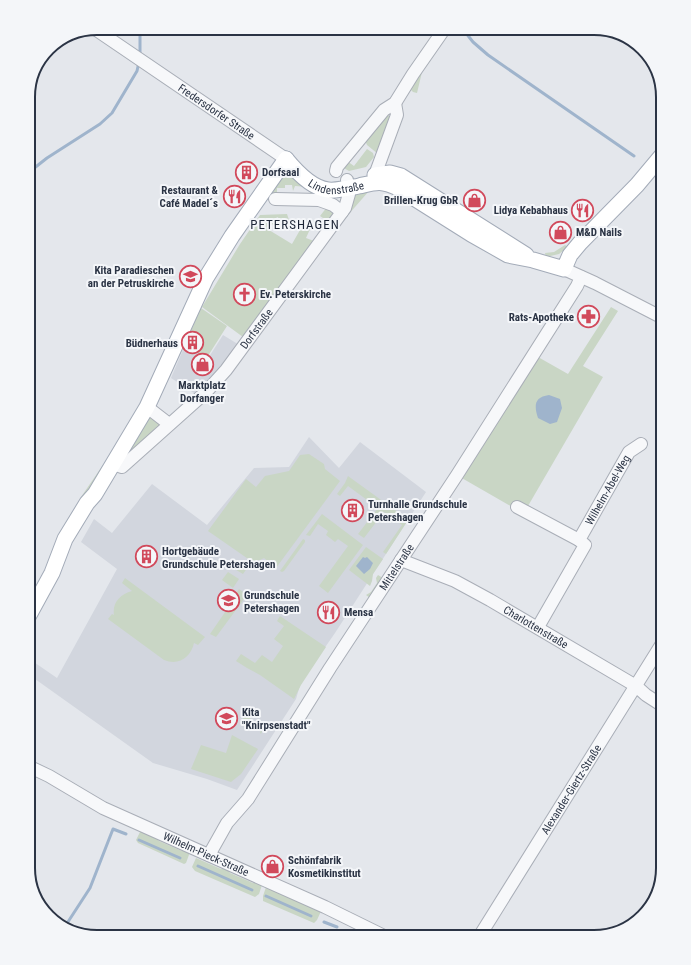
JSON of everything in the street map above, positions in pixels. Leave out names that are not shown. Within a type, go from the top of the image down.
[{"type":"main road","name":"Lindenstraße","points":[[286,158],[296,171],[322,188],[328,190],[344,180],[375,179],[386,182],[477,238],[508,255],[533,260],[564,269]]},
{"type":"main road","points":[[35,604],[52,573],[80,529],[92,506],[95,494],[147,407],[206,278],[232,236],[286,158]]},
{"type":"main road","points":[[564,269],[570,255],[580,243],[637,185],[656,162]]},
{"type":"street","name":"Fredersdorfer Straße","points":[[104,35],[286,158]]},
{"type":"street","name":"Dorfstraße","points":[[113,464],[122,467],[206,392],[226,370],[342,212],[348,200],[344,180],[337,167],[384,110],[395,103],[440,35]]},
{"type":"street","name":"Dorfstraße","points":[[375,179],[397,115],[395,103]]},
{"type":"street","points":[[275,199],[319,200],[333,205],[342,212]]},
{"type":"street","points":[[564,269],[581,276],[656,314]]},
{"type":"street","name":"Mittelstraße","points":[[210,855],[227,824],[248,799],[330,668],[496,414],[574,290],[581,276]]},
{"type":"street","points":[[147,407],[169,424]]},
{"type":"street","name":"Wilhelm-Abel-Weg","points":[[578,540],[629,452],[641,444]]},
{"type":"street","points":[[517,506],[585,544],[538,627]]},
{"type":"street","name":"Charlottenstraße","points":[[401,560],[455,582],[490,600],[636,686],[656,701]]},
{"type":"street","name":"Alexander-Giertz-Straße","points":[[483,930],[656,653]]},
{"type":"street","name":"Wilhelm-Pieck-Straße","points":[[35,769],[103,808],[332,910],[372,930]]},
{"type":"shaded area","name":"Marktplatz Dorfanger","points":[[223,335],[241,346],[197,395],[171,378],[185,345],[207,360]]},
{"type":"shaded area","name":"Grundschule Petershagen","points":[[309,437],[339,468],[360,442],[426,492],[335,633],[301,682],[296,699],[237,790],[207,779],[153,763],[35,679],[35,663],[57,678],[117,569],[81,542],[94,519],[112,533],[152,484],[207,525],[254,468],[289,467]]},
{"type":"green space","points":[[419,71],[422,72],[417,93],[413,92],[409,88]]},
{"type":"green space","points":[[388,115],[391,118],[378,154],[367,145],[365,140]]},
{"type":"green space","points":[[367,149],[373,153],[374,157],[366,167],[349,171],[342,167],[347,161],[354,166]]},
{"type":"green space","points":[[285,177],[293,178],[319,190],[317,196],[310,196],[310,189],[308,187],[295,186],[293,191],[292,185],[285,185],[285,188],[277,188],[277,195],[272,195],[269,198],[263,198],[279,180]]},
{"type":"green space","points":[[359,189],[369,191],[348,215],[346,214]]},
{"type":"green space","points":[[327,207],[335,212],[315,241],[326,220],[320,216]]},
{"type":"green space","points":[[287,214],[289,220],[287,223],[277,217],[269,230],[292,244],[300,230],[292,226],[295,222],[301,221],[311,227],[306,238],[314,241],[313,245],[243,337],[202,307],[240,244],[260,215]]},
{"type":"green space","points":[[565,245],[568,247],[559,254],[546,257],[545,253],[554,252]]},
{"type":"green space","points":[[611,307],[618,311],[583,366],[603,377],[528,506],[519,501],[514,508],[460,477],[538,357],[568,374]]},
{"type":"green space","points":[[201,308],[227,326],[206,359],[185,344]]},
{"type":"green space","points":[[150,416],[161,425],[126,456]]},
{"type":"green space","points":[[309,454],[324,464],[325,469],[340,481],[276,568],[264,558],[254,563],[208,531],[246,479],[256,487],[265,476],[289,471],[300,455]]},
{"type":"green space","points":[[105,462],[106,463],[91,490],[82,498],[81,497]]},
{"type":"green space","points":[[348,476],[406,518],[412,514],[386,554],[383,552],[402,525],[384,512],[364,538],[358,534],[378,508],[348,486],[340,496],[337,494]]},
{"type":"green space","points":[[322,514],[363,545],[328,593],[319,586],[348,546],[338,539],[335,542],[326,535],[328,531],[318,524],[310,536],[306,535]]},
{"type":"green space","points":[[303,539],[305,542],[284,571],[280,571]]},
{"type":"green space","points":[[366,547],[383,559],[373,574],[370,586],[349,570]]},
{"type":"green space","points":[[237,560],[248,567],[243,574],[231,567],[234,561]]},
{"type":"green space","points":[[228,572],[239,579],[233,588],[222,580]]},
{"type":"green space","points":[[378,575],[383,578],[370,598],[366,595],[371,592],[377,583],[376,578]]},
{"type":"green space","points":[[125,578],[205,637],[198,645],[194,643],[190,652],[184,659],[175,662],[164,660],[108,619],[112,614],[114,615],[114,607],[118,600],[124,594],[132,591],[122,583]]},
{"type":"green space","points":[[239,589],[247,595],[216,637],[210,634],[232,602],[231,601]]},
{"type":"green space","points":[[280,616],[326,647],[301,685],[294,699],[260,675],[236,661],[241,654],[255,663],[262,655],[272,662],[283,646],[274,639],[284,626],[277,621]]},
{"type":"green space","points":[[245,714],[263,729],[261,734],[261,730],[258,726],[255,731],[241,724]]},
{"type":"green space","points":[[232,735],[258,749],[241,774],[231,782],[191,769],[201,745],[226,753]]},
{"type":"green space","points":[[141,830],[154,835],[159,841],[182,851],[188,850],[190,852],[186,863],[184,864],[138,843],[136,840]]},
{"type":"green space","points":[[196,858],[221,869],[226,867],[230,873],[253,883],[257,881],[262,885],[259,894],[255,897],[195,871],[192,867]]},
{"type":"green space","points":[[266,887],[322,909],[317,920],[314,923],[263,901]]},
{"type":"water","points":[[549,395],[560,399],[562,408],[557,422],[550,424],[538,418],[536,410],[536,403],[538,400]]},
{"type":"water","points":[[363,557],[367,557],[373,563],[370,569],[364,574],[356,566]]},
{"type":"waterway","points":[[140,35],[140,56]]},
{"type":"waterway","points":[[468,35],[488,55],[634,156]]},
{"type":"waterway","points":[[35,167],[47,158],[100,124],[112,113],[137,71],[139,62]]},
{"type":"waterway","points":[[68,923],[90,888],[113,829],[126,834]]},
{"type":"waterway","points":[[139,840],[180,858]]},
{"type":"waterway","points":[[198,866],[252,890]]},
{"type":"waterway","points":[[266,896],[311,916]]},
{"type":"waterway","points":[[324,922],[337,927]]},
{"type":"place","name":"Dorfsaal","points":[[247,172]]},
{"type":"place","name":"Restaurant & Café Madel´s","points":[[234,196]]},
{"type":"place","name":"Brillen-Krug GbR","points":[[474,200]]},
{"type":"place","name":"Lidya Kebabhaus","points":[[583,210]]},
{"type":"place","name":"M&D Nails","points":[[560,232]]},
{"type":"place","name":"Kita Paradieschen an der Petruskirche","points":[[190,276]]},
{"type":"place","name":"Ev. Peterskirche","points":[[244,294]]},
{"type":"place","name":"Rats-Apotheke","points":[[589,317]]},
{"type":"place","name":"Büdnerhaus","points":[[193,343]]},
{"type":"place","name":"Marktplatz Dorfanger","points":[[202,365]]},
{"type":"place","name":"Turnhalle Grundschule Petershagen","points":[[353,510]]},
{"type":"place","name":"Hortgebäude Grundschule Petershagen","points":[[146,557]]},
{"type":"place","name":"Grundschule Petershagen","points":[[228,601]]},
{"type":"place","name":"Mensa","points":[[329,612]]},
{"type":"place","name":"Kita \"Knirpsenstadt\"","points":[[227,718]]},
{"type":"place","name":"Schönfabrik Kosmetikinstitut","points":[[273,866]]},
{"type":"district","name":"PETERSHAGEN","points":[[295,224]]}]
